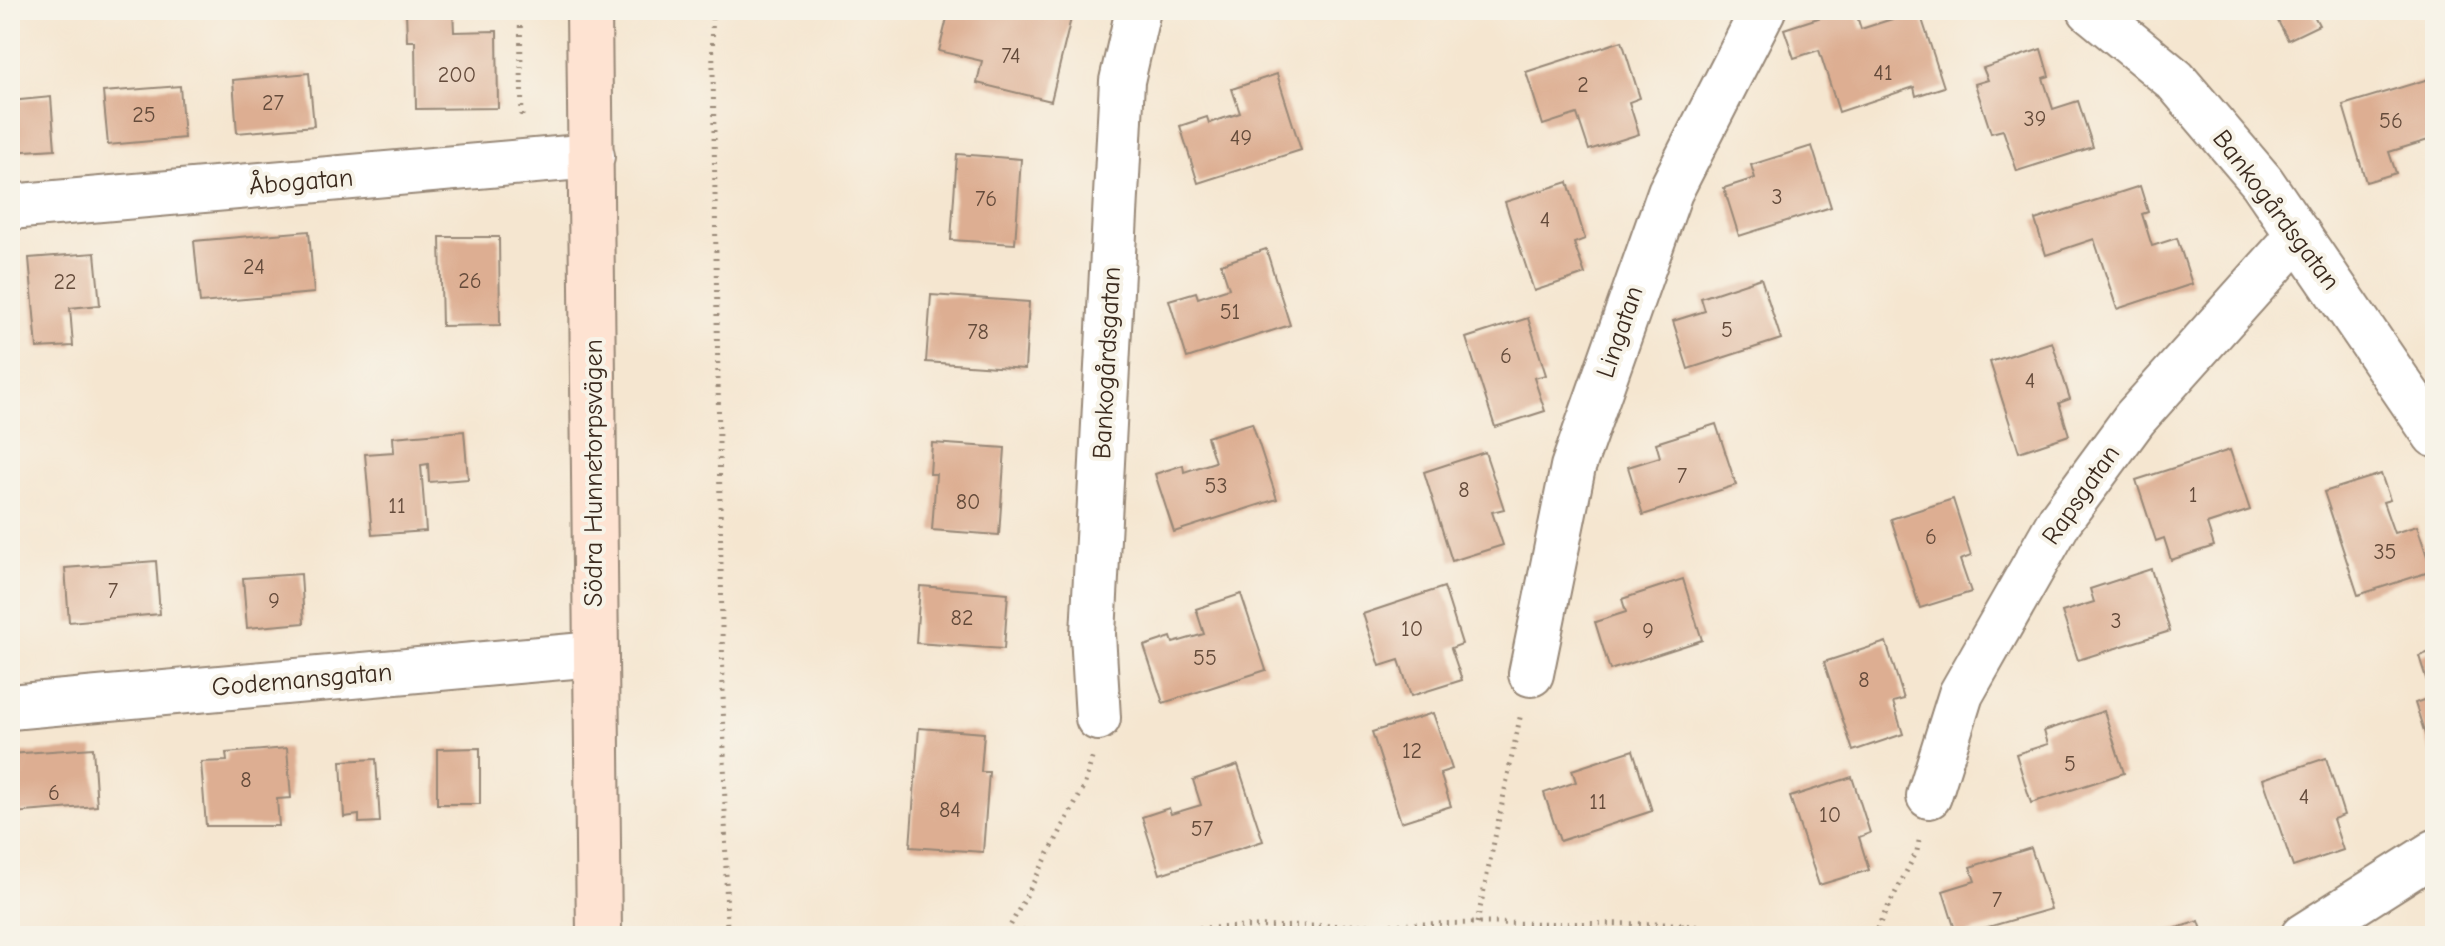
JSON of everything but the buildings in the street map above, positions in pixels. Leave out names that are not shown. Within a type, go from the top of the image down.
[{"type":"street","name":"Södra Hunnetorpsvägen","points":[[589,10],[599,936]]},
{"type":"street","name":"Bankogårdsgatan","points":[[1098,718],[1093,634],[1122,81],[1138,10]]},
{"type":"street","name":"Lingatan","points":[[1531,674],[1578,453],[1670,192],[1763,10]]},
{"type":"street","name":"Bankogårdsgatan","points":[[2090,10],[2175,80],[2262,182],[2435,435]]},
{"type":"street","name":"Åbogatan","points":[[10,207],[592,156]]},
{"type":"street","name":"Rapsgatan","points":[[1929,796],[1961,694],[2060,520],[2135,418],[2299,235]]},
{"type":"street","name":"Godemansgatan","points":[[10,707],[595,654]]},
{"type":"street","points":[[2303,936],[2435,852]]},
{"type":"path","points":[[520,10],[523,162]]},
{"type":"path","points":[[712,10],[727,936]]},
{"type":"path","points":[[1477,923],[1531,674]]},
{"type":"path","points":[[1006,933],[1084,787],[1092,764],[1098,718]]},
{"type":"path","points":[[1873,936],[1917,851],[1929,796]]},
{"type":"path","points":[[751,936],[1477,923],[1681,924],[1729,930],[1746,936]]},
{"type":"path","points":[[1681,924],[1685,936]]}]
